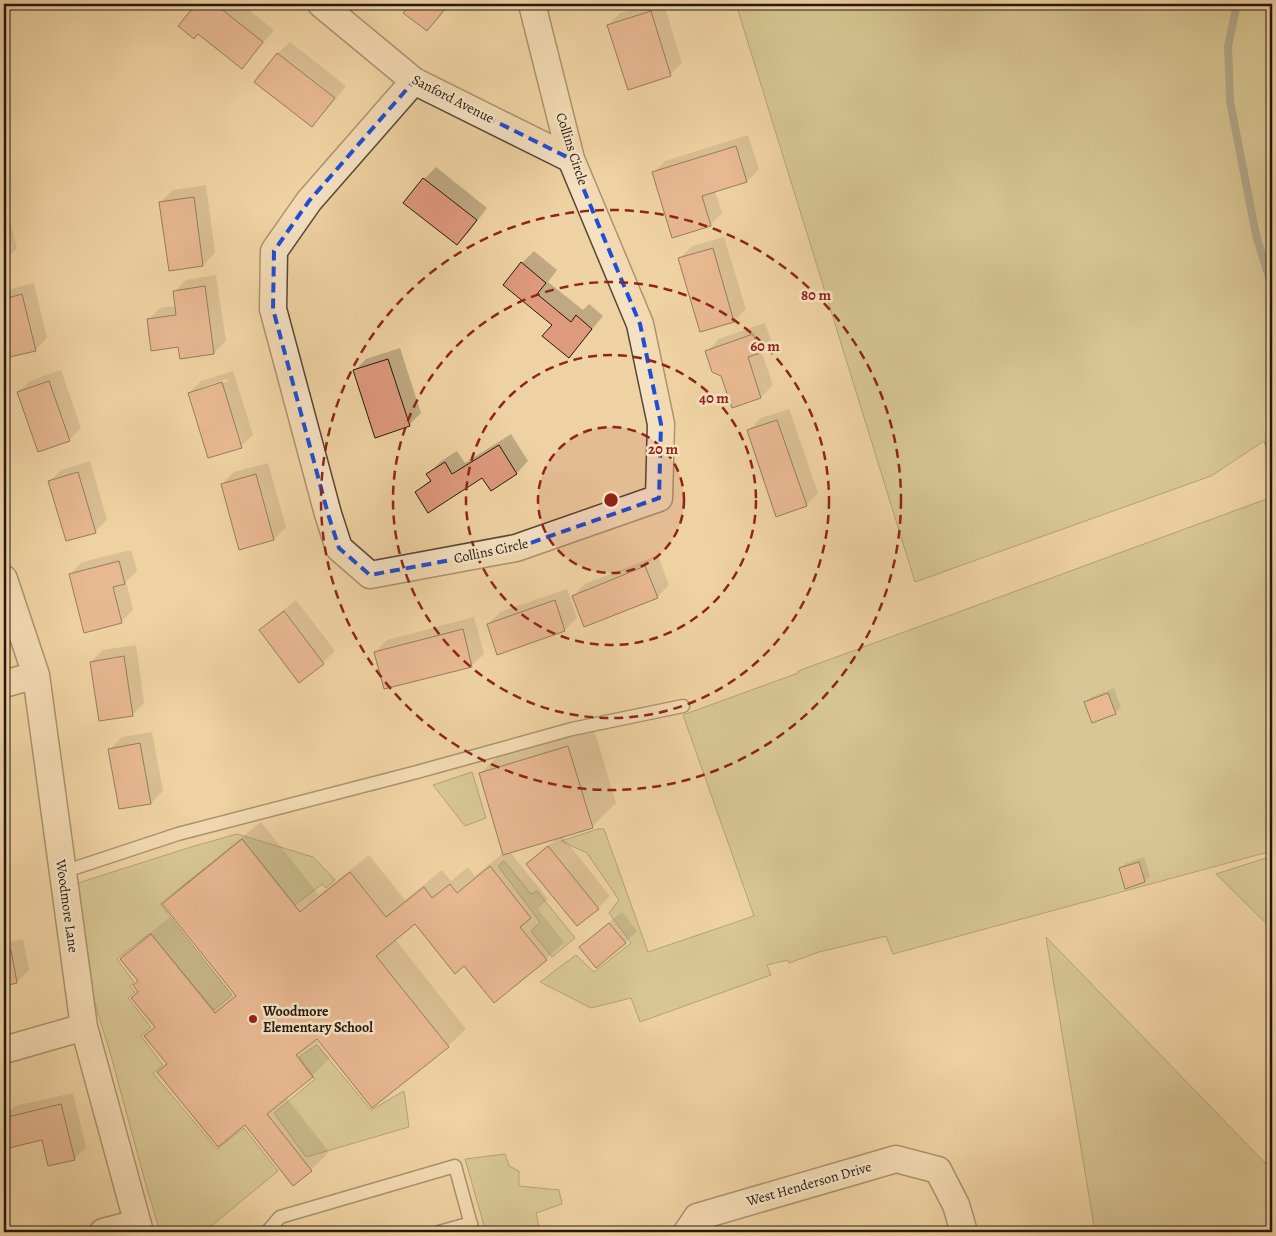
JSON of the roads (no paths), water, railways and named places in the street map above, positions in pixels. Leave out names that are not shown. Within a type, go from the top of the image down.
[{"type":"street","name":"Sanford Avenue","points":[[321,4],[414,81],[572,159]]},
{"type":"street","name":"Collins Circle","points":[[414,81],[309,201],[274,251],[273,309],[328,514],[339,548],[370,575],[516,548],[659,498],[661,424],[640,324],[572,159],[532,4]]},
{"type":"street","name":"Woodmore Lane","points":[[4,579],[36,675],[84,1027],[139,1228]]},
{"type":"street","points":[[4,684],[36,675]]},
{"type":"street","points":[[4,1050],[84,1027]]},
{"type":"street","name":"West Henderson Drive","points":[[687,1232],[697,1217],[896,1159],[938,1170],[956,1205],[964,1232]]},
{"type":"street","points":[[103,1232],[139,1228]]},
{"type":"lane","points":[[63,872],[178,834],[417,772],[572,729],[683,706]]},
{"type":"lane","points":[[267,1232],[280,1217],[455,1166],[472,1228],[439,1232]]},
{"type":"waterway","points":[[1237,4],[1228,46],[1230,101],[1256,235],[1272,287]]},
{"type":"place","name":"Woodmore Elementary School","points":[[253,1019]]}]
